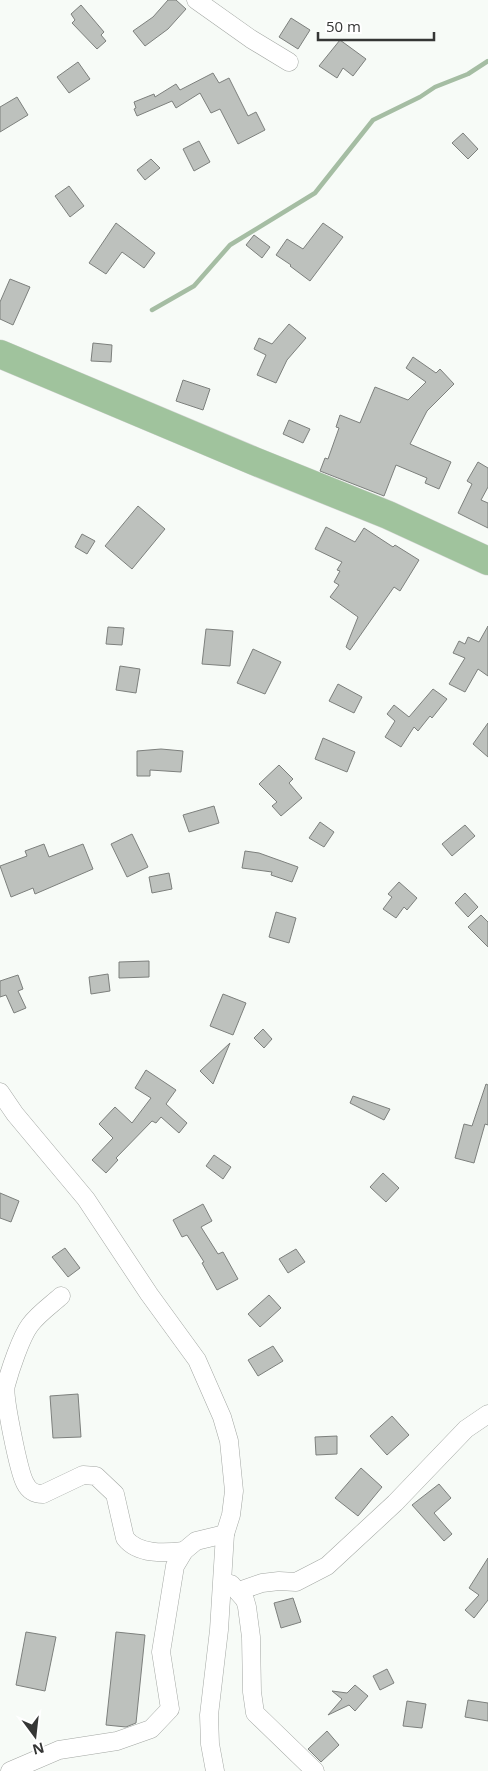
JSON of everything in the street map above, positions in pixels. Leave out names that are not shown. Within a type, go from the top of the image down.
[{"type":"main road","points":[[0,354],[388,515],[488,561]]},
{"type":"street","points":[[196,0],[251,39],[289,62]]},
{"type":"street","points":[[0,1092],[15,1114],[86,1199],[149,1294],[197,1360],[222,1418],[229,1441],[234,1491],[231,1515],[225,1534],[219,1630],[209,1714],[210,1744],[215,1771]]},
{"type":"street","points":[[61,1296],[30,1325],[14,1361],[5,1388],[10,1422],[24,1482],[31,1491],[36,1494],[43,1494],[83,1475],[96,1476],[115,1494],[125,1538],[130,1544],[139,1549],[166,1553],[184,1551]]},
{"type":"street","points":[[239,1591],[262,1583],[279,1580],[296,1582],[327,1566],[395,1504],[466,1428],[488,1414]]},
{"type":"street","points":[[10,1771],[59,1750],[117,1741],[151,1729],[170,1709],[161,1652],[175,1566],[184,1551],[196,1542],[225,1534]]},
{"type":"street","points":[[222,1574],[245,1600],[250,1620],[252,1692],[255,1713],[315,1771]]},
{"type":"building","points":[[168,0],[176,0],[186,9],[168,29],[145,46],[133,31],[153,17]]},
{"type":"building","points":[[81,5],[104,32],[101,35],[106,41],[97,49],[72,23],[75,20],[71,14]]},
{"type":"building","points":[[291,18],[310,30],[298,49],[279,37]]},
{"type":"building","points":[[340,40],[366,59],[353,76],[343,68],[337,78],[319,66]]},
{"type":"building","points":[[78,62],[90,79],[69,93],[57,77]]},
{"type":"building","points":[[213,73],[219,83],[229,78],[248,116],[256,112],[265,130],[238,144],[220,109],[211,113],[200,93],[176,108],[172,101],[137,116],[134,102],[154,94],[155,97],[176,84],[180,90]]},
{"type":"building","points":[[17,97],[28,115],[0,132],[0,107]]},
{"type":"building","points":[[463,133],[478,149],[468,159],[452,143]]},
{"type":"building","points":[[199,141],[210,162],[194,171],[183,149]]},
{"type":"building","points":[[151,159],[160,168],[145,180],[137,170]]},
{"type":"building","points":[[69,186],[84,206],[70,217],[55,196]]},
{"type":"building","points":[[116,223],[155,253],[144,268],[122,252],[106,274],[89,263]]},
{"type":"building","points":[[323,223],[343,237],[310,281],[276,255],[287,239],[303,249]]},
{"type":"building","points":[[254,235],[270,247],[262,258],[246,245]]},
{"type":"building","points":[[10,279],[30,287],[13,325],[0,319],[0,302]]},
{"type":"building","points":[[289,324],[306,338],[287,360],[276,383],[257,375],[266,355],[254,349],[259,338],[272,344]]},
{"type":"building","points":[[93,343],[112,345],[111,362],[91,361]]},
{"type":"building","points":[[413,357],[436,373],[440,369],[454,384],[427,411],[410,444],[451,462],[439,489],[425,483],[427,478],[396,465],[384,496],[320,471],[325,458],[328,459],[339,428],[336,427],[340,415],[360,423],[375,387],[408,400],[426,382],[406,368]]},
{"type":"building","points":[[183,380],[210,389],[203,410],[176,401]]},
{"type":"building","points":[[289,420],[310,429],[303,443],[283,434]]},
{"type":"building","points":[[478,462],[488,468],[488,487],[481,500],[488,503],[488,528],[458,513],[472,484],[467,481]]},
{"type":"building","points":[[138,506],[165,529],[132,569],[105,546]]},
{"type":"building","points":[[326,527],[355,542],[364,528],[393,547],[395,545],[419,560],[400,591],[394,587],[350,650],[346,647],[358,617],[330,597],[339,585],[334,582],[340,571],[337,570],[342,562],[315,549]]},
{"type":"building","points":[[82,534],[95,541],[87,554],[75,547]]},
{"type":"building","points":[[488,626],[488,676],[478,669],[465,692],[449,684],[465,658],[453,653],[459,641],[465,644],[468,637],[479,642]]},
{"type":"building","points":[[108,627],[124,628],[122,645],[106,644]]},
{"type":"building","points":[[206,629],[233,631],[230,666],[202,664]]},
{"type":"building","points":[[253,649],[281,662],[265,694],[237,683]]},
{"type":"building","points":[[120,666],[140,669],[136,693],[116,690]]},
{"type":"building","points":[[338,684],[362,697],[354,713],[329,701]]},
{"type":"building","points":[[433,689],[447,699],[432,718],[430,716],[418,731],[414,727],[401,747],[385,737],[395,721],[387,714],[394,705],[409,717]]},
{"type":"building","points":[[488,723],[488,757],[473,744]]},
{"type":"building","points":[[323,738],[355,752],[347,772],[315,759]]},
{"type":"building","points":[[161,749],[183,751],[181,772],[150,770],[150,776],[137,776],[137,751]]},
{"type":"building","points":[[279,765],[293,779],[289,783],[302,798],[281,816],[272,806],[277,802],[259,784]]},
{"type":"building","points":[[214,806],[219,823],[189,832],[183,815]]},
{"type":"building","points":[[320,822],[334,832],[324,847],[309,838]]},
{"type":"building","points":[[465,825],[475,836],[452,856],[442,844]]},
{"type":"building","points":[[132,834],[148,867],[127,877],[111,844]]},
{"type":"building","points":[[44,844],[49,857],[83,844],[93,869],[35,894],[33,888],[11,897],[0,866],[27,856],[25,851]]},
{"type":"building","points":[[245,851],[259,853],[298,867],[292,882],[271,875],[272,872],[242,868]]},
{"type":"building","points":[[169,873],[172,889],[152,893],[149,877]]},
{"type":"building","points":[[399,882],[417,898],[407,910],[404,907],[396,918],[383,909],[392,897],[388,894]]},
{"type":"building","points":[[465,893],[478,907],[468,917],[455,903]]},
{"type":"building","points":[[276,912],[296,918],[289,943],[269,937]]},
{"type":"building","points":[[481,915],[488,922],[488,947],[468,927]]},
{"type":"building","points":[[149,961],[149,977],[119,978],[119,962]]},
{"type":"building","points":[[108,974],[110,991],[91,994],[89,977]]},
{"type":"building","points":[[18,975],[23,989],[18,991],[26,1008],[14,1013],[6,995],[0,997],[0,981]]},
{"type":"building","points":[[223,994],[246,1003],[233,1035],[210,1026]]},
{"type":"building","points":[[263,1029],[272,1039],[264,1048],[254,1038]]},
{"type":"building","points":[[230,1043],[213,1084],[200,1071]]},
{"type":"building","points":[[146,1070],[176,1090],[166,1104],[187,1123],[179,1133],[161,1117],[156,1123],[152,1121],[116,1158],[118,1160],[106,1173],[92,1160],[113,1138],[99,1124],[115,1107],[132,1123],[151,1098],[135,1088]]},
{"type":"building","points":[[486,1084],[488,1085],[488,1125],[485,1124],[474,1163],[455,1158],[464,1124],[472,1126]]},
{"type":"building","points":[[353,1096],[390,1109],[384,1120],[350,1103]]},
{"type":"building","points":[[214,1155],[231,1167],[223,1179],[206,1166]]},
{"type":"building","points":[[383,1173],[399,1188],[386,1202],[370,1187]]},
{"type":"building","points":[[0,1193],[19,1201],[11,1222],[0,1218]]},
{"type":"building","points":[[203,1204],[212,1221],[201,1227],[218,1254],[223,1252],[238,1279],[217,1290],[202,1263],[204,1262],[187,1235],[182,1237],[173,1220]]},
{"type":"building","points":[[65,1248],[80,1268],[68,1277],[52,1257]]},
{"type":"building","points":[[296,1249],[305,1262],[288,1273],[279,1259]]},
{"type":"building","points":[[269,1295],[281,1308],[260,1327],[248,1314]]},
{"type":"building","points":[[273,1346],[283,1361],[258,1376],[248,1360]]},
{"type":"building","points":[[78,1394],[81,1437],[53,1438],[50,1396]]},
{"type":"building","points":[[392,1416],[409,1435],[387,1455],[370,1436]]},
{"type":"building","points":[[337,1436],[337,1454],[316,1455],[315,1437]]},
{"type":"building","points":[[361,1468],[382,1487],[358,1516],[335,1498]]},
{"type":"building","points":[[439,1484],[451,1498],[434,1513],[452,1534],[444,1541],[412,1505]]},
{"type":"building","points":[[488,1558],[488,1600],[474,1618],[465,1610],[479,1595],[469,1588]]},
{"type":"building","points":[[293,1598],[301,1622],[281,1628],[274,1603]]},
{"type":"building","points":[[26,1632],[56,1637],[45,1691],[16,1685]]},
{"type":"building","points":[[116,1632],[145,1635],[136,1723],[126,1727],[106,1725]]},
{"type":"building","points":[[387,1669],[394,1683],[380,1690],[373,1676]]},
{"type":"building","points":[[355,1685],[368,1696],[355,1711],[349,1705],[328,1715],[342,1699],[332,1691],[347,1693]]},
{"type":"building","points":[[468,1700],[488,1703],[488,1721],[465,1717]]},
{"type":"building","points":[[407,1701],[426,1704],[422,1728],[403,1726]]},
{"type":"building","points":[[327,1731],[339,1745],[321,1762],[308,1749]]},
{"type":"waterway","points":[[152,310],[194,286],[230,245],[315,193],[373,120],[420,97],[435,87],[468,74],[488,61]]}]
